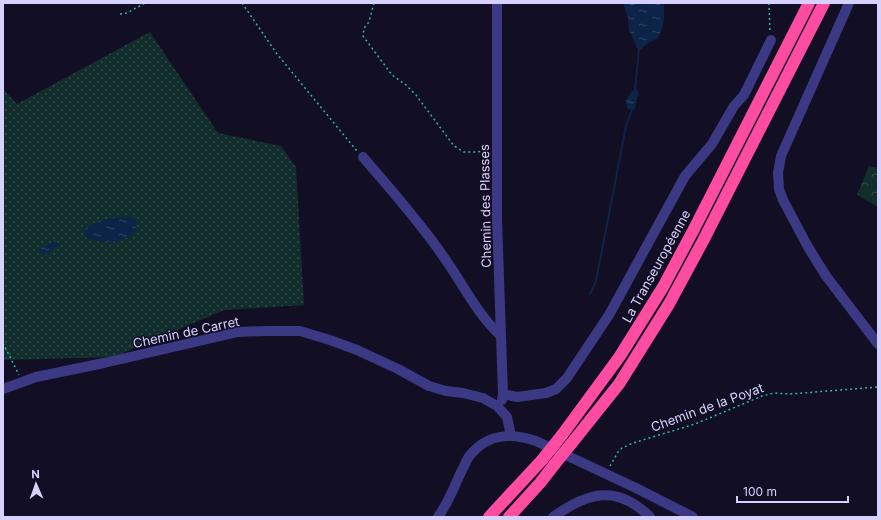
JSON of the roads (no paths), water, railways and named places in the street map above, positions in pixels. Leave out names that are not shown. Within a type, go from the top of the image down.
[{"type":"highway","name":"La Transeuropéenne","points":[[489,517],[542,460],[620,356],[663,286],[694,229],[809,3]]},
{"type":"highway","points":[[509,517],[540,483],[619,384],[669,304],[703,242],[824,3]]},
{"type":"street","name":"Chemin des Plasses","points":[[497,3],[497,154],[500,335],[503,394],[502,400],[497,406]]},
{"type":"street","points":[[849,3],[781,156],[778,166],[778,183],[783,200],[808,247],[826,276],[878,344]]},
{"type":"street","points":[[503,394],[517,397],[546,393],[556,389],[567,378],[609,315],[686,176],[712,144],[734,106],[744,95],[771,40]]},
{"type":"street","points":[[362,157],[413,216],[434,243],[488,324],[500,335]]},
{"type":"street","name":"Chemin de Carret","points":[[3,389],[36,377],[238,332],[300,332],[330,340],[357,350],[398,369],[429,386],[483,398],[497,406],[507,417],[511,436]]},
{"type":"street","points":[[438,517],[444,509],[470,454],[489,441],[500,437],[522,436],[607,474],[693,517]]},
{"type":"street","points":[[553,517],[587,498],[602,494],[625,499],[640,508],[650,517]]},
{"type":"water","points":[[623,3],[664,3],[664,18],[662,29],[658,38],[648,43],[639,51],[629,30],[628,18]]},
{"type":"water","points":[[635,89],[639,94],[635,109],[631,110],[627,108],[626,101],[631,92]]},
{"type":"water","points":[[132,217],[137,222],[135,232],[129,236],[111,242],[98,241],[85,237],[85,229],[89,226],[102,220]]},
{"type":"water","points":[[55,241],[59,244],[58,246],[45,255],[41,254],[39,249]]},
{"type":"waterway","points":[[635,90],[639,49]]},
{"type":"waterway","points":[[590,294],[596,281],[626,126],[632,109]]}]
